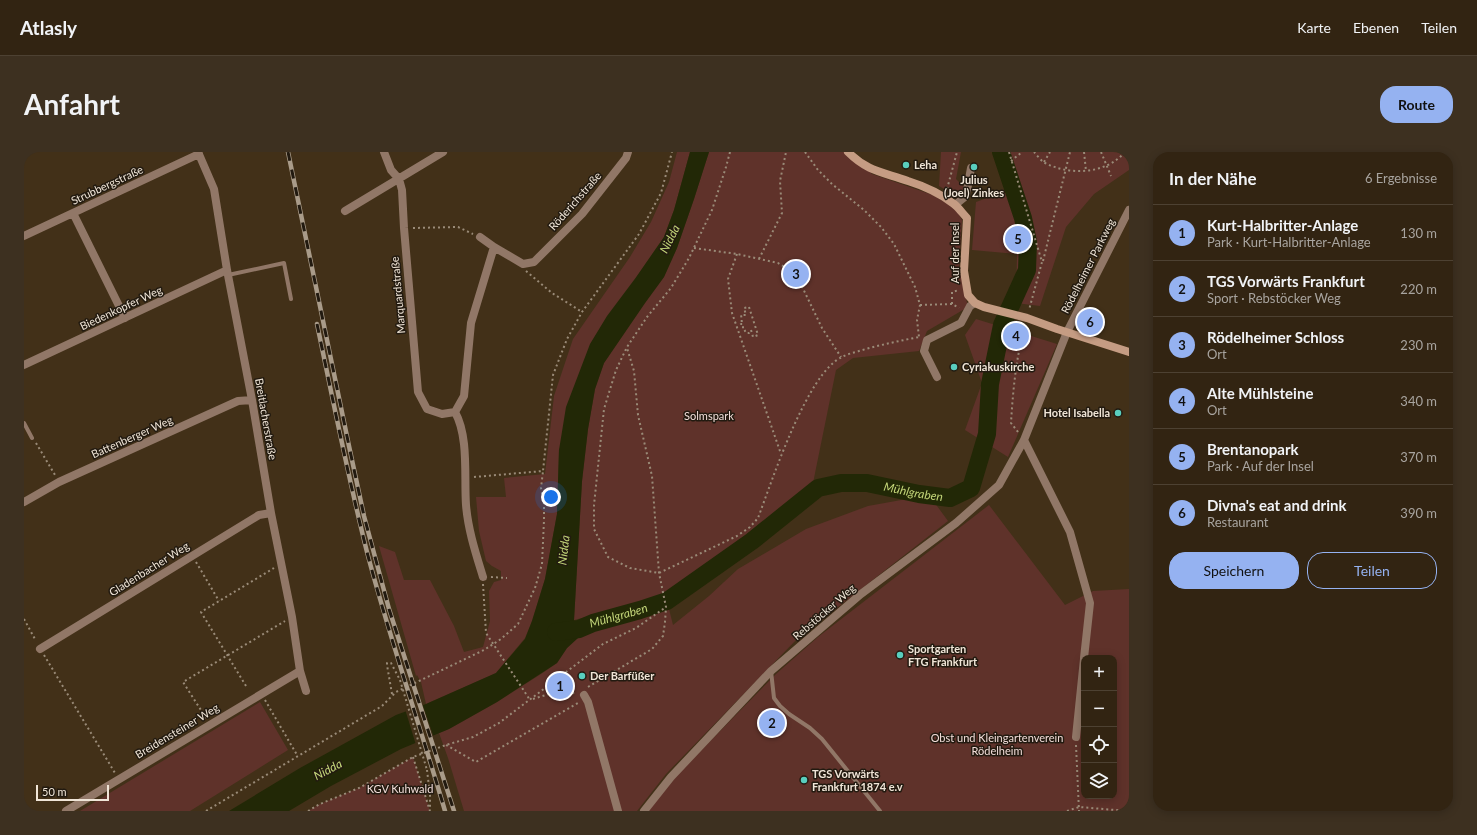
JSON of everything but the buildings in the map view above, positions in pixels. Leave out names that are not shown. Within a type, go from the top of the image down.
[{"type":"main road","name":"Auf der Insel","points":[[848,152],[855,159],[874,171],[909,181],[935,192],[955,205],[967,218],[964,271],[966,289],[968,295],[974,303]]},
{"type":"main road","points":[[974,303],[984,307],[1015,314],[1129,352]]},
{"type":"street","name":"Marquardstraße","points":[[384,152],[391,170],[399,179],[402,190],[418,392],[427,409],[442,414],[455,412]]},
{"type":"street","points":[[345,211],[443,152]]},
{"type":"street","name":"Röderichstraße","points":[[523,264],[534,262],[582,214],[626,158],[628,152]]},
{"type":"street","name":"Strubbergstraße","points":[[24,236],[199,153]]},
{"type":"street","name":"Breitlacherstraße","points":[[199,153],[214,189],[227,273],[292,617],[300,671],[306,691]]},
{"type":"street","points":[[955,205],[966,196],[971,168]]},
{"type":"street","name":"Rödelheimer Parkweg","points":[[1067,332],[1129,211]]},
{"type":"street","points":[[73,213],[125,318]]},
{"type":"street","points":[[480,237],[523,264]]},
{"type":"street","points":[[483,577],[472,543],[466,507],[464,435],[460,420],[455,412],[464,396],[471,323],[494,247]]},
{"type":"street","name":"Biedenkopfer Weg","points":[[24,365],[227,273]]},
{"type":"street","points":[[937,377],[924,351],[927,340],[961,323],[970,306],[974,303]]},
{"type":"street","name":"Rebstöcker Weg","points":[[644,811],[671,777],[772,671],[861,594],[956,523],[999,485],[1024,440],[1067,332]]},
{"type":"street","name":"Battenberger Weg","points":[[24,502],[59,482],[238,401],[252,400]]},
{"type":"street","points":[[1024,440],[1070,532],[1090,603],[1084,655]]},
{"type":"street","name":"Gladenbacher Weg","points":[[40,649],[259,515],[271,512]]},
{"type":"street","name":"Breidensteiner Weg","points":[[66,811],[300,671]]},
{"type":"street","points":[[1076,737],[1081,688]]},
{"type":"street","points":[[584,695],[588,702],[618,811]]},
{"type":"lane","points":[[227,273],[284,264],[291,299]]},
{"type":"lane","points":[[24,423],[32,438]]},
{"type":"lane","points":[[772,671],[774,698],[780,706],[788,714],[810,728],[822,739],[880,811]]},
{"type":"path","points":[[206,811],[382,706],[392,695],[436,672],[484,650],[500,640],[518,624],[535,588],[542,564],[544,504],[540,488],[553,375],[567,339],[582,312],[639,234],[661,193],[672,152]]},
{"type":"path","points":[[730,152],[712,210],[694,248],[671,288],[647,317],[627,347],[616,370],[604,409],[594,505],[594,529],[608,557],[630,568],[659,573],[738,536],[750,527],[758,518],[796,420],[827,368],[841,357],[876,346],[919,337]]},
{"type":"path","points":[[760,259],[782,213],[780,181],[786,152]]},
{"type":"path","points":[[804,152],[818,170],[832,184],[864,210],[894,244],[915,287],[920,305],[917,320],[919,337],[924,351]]},
{"type":"path","points":[[946,192],[957,152]]},
{"type":"path","points":[[1009,152],[1042,262]]},
{"type":"path","points":[[1011,161],[1022,152]]},
{"type":"path","points":[[1034,152],[1044,162],[1066,170],[1086,171],[1108,166],[1124,153]]},
{"type":"path","points":[[1044,162],[1050,152]]},
{"type":"path","points":[[1024,440],[1011,423],[1019,348],[1070,152]]},
{"type":"path","points":[[1080,152],[1085,152],[1086,171]]},
{"type":"path","points":[[1100,152],[1108,166],[1111,176]]},
{"type":"path","points":[[404,228],[458,227],[480,237]]},
{"type":"path","points":[[694,248],[760,259],[778,264],[796,274],[822,328],[841,357]]},
{"type":"path","points":[[737,254],[728,279],[732,314],[782,455]]},
{"type":"path","points":[[523,264],[526,272],[582,312]]},
{"type":"path","points":[[952,304],[952,292],[966,289]]},
{"type":"path","points":[[920,305],[952,304],[966,313]]},
{"type":"path","points":[[749,306],[758,335],[753,337],[751,330],[749,333],[746,333],[743,329],[743,324],[741,324],[740,321],[742,321],[741,315],[746,315],[744,308],[749,306]]},
{"type":"path","points":[[446,744],[476,762],[576,705],[588,688],[652,649],[663,636],[666,607],[659,573],[652,476],[638,415],[633,367],[627,347]]},
{"type":"path","points":[[32,438],[59,482]]},
{"type":"path","points":[[465,478],[543,471]]},
{"type":"path","points":[[192,555],[219,601]]},
{"type":"path","points":[[246,686],[201,612],[282,564]]},
{"type":"path","points":[[507,578],[483,577],[486,633],[530,700]]},
{"type":"path","points":[[308,811],[320,804],[359,788],[413,757],[446,744],[474,737],[499,723],[603,644],[636,628],[666,607]]},
{"type":"path","points":[[210,724],[183,682],[292,617]]},
{"type":"path","points":[[24,619],[40,649],[118,780]]},
{"type":"path","points":[[392,695],[387,663],[391,664],[400,680],[427,770],[430,811]]},
{"type":"path","points":[[530,700],[549,694],[579,693],[584,695]]},
{"type":"path","points":[[261,694],[297,756]]},
{"type":"path","points":[[1076,737],[1079,811]]},
{"type":"path","points":[[413,757],[430,811]]},
{"type":"path","points":[[1067,811],[1079,808],[1128,811]]},
{"type":"green space","points":[[677,152],[690,152],[674,210],[664,237],[637,276],[559,450],[557,514],[545,579],[525,638],[496,673],[426,704],[421,682],[417,675],[416,676],[379,546],[395,552],[404,580],[430,580],[454,626],[464,652],[483,647],[490,621],[489,591],[494,582],[501,580],[501,571],[486,561],[479,531],[476,497],[506,497],[504,478],[545,474],[554,396],[573,339],[630,257],[651,222],[669,182]]},
{"type":"green space","name":"Solmspark","points":[[709,152],[853,152],[872,174],[933,195],[956,209],[962,220],[959,268],[968,307],[927,331],[919,351],[853,358],[836,370],[813,483],[747,534],[672,596],[574,620],[582,481],[588,429],[595,389],[604,363],[664,277],[677,248]]},
{"type":"green space","points":[[941,152],[961,152],[956,179],[965,188],[958,197],[939,186]]},
{"type":"green space","points":[[996,152],[1129,152],[1129,170],[1094,194],[1066,227],[1040,306],[1016,303],[1017,254],[972,250],[976,202],[1009,190]]},
{"type":"green space","points":[[976,319],[1057,344],[1008,457],[965,430],[982,383],[965,335]]},
{"type":"green space","points":[[929,495],[948,521],[796,640],[666,774],[637,811],[464,811],[439,733],[497,702],[544,672],[557,663],[567,648],[579,637],[640,610],[667,601],[673,625],[709,596],[738,569],[806,529],[868,506]]},
{"type":"green space","name":"Obst und Kleingartenverein Rödelheim","points":[[989,505],[1065,605],[1093,591],[1129,589],[1129,811],[648,811],[679,773],[776,674],[818,637]]},
{"type":"green space","points":[[260,702],[288,750],[190,811],[80,811]]},
{"type":"green space","name":"KGV Kuhwald","points":[[413,757],[430,811],[308,811],[320,804],[359,788]]},
{"type":"water","name":"Nidda","points":[[690,152],[709,152],[677,248],[664,277],[604,363],[595,389],[588,429],[582,481],[574,620],[579,629],[579,637],[567,648],[557,663],[497,702],[449,729],[401,749],[331,786],[289,811],[229,811],[300,768],[396,715],[426,704],[496,673],[525,639],[545,579],[557,514],[559,450],[566,407],[590,344],[607,316],[664,237],[674,210]]},
{"type":"pier","points":[[422,703],[434,738],[416,745],[405,709]]},
{"type":"waterway","name":"Mühlgraben","points":[[556,632],[579,629],[593,623],[667,601],[752,541],[818,488],[841,483],[867,483],[919,494],[950,498],[971,488],[987,434],[990,384],[1002,325],[1027,270],[1028,242],[1023,218],[1001,152]]},
{"type":"railway","points":[[288,152],[364,516],[389,609],[454,811]]},
{"type":"railway","points":[[317,324],[347,467],[367,552],[385,618],[445,811]]},
{"type":"place","name":"Leha","points":[[906,165]]},
{"type":"place","name":"Julius (Joel) Zinkes","points":[[974,167]]},
{"type":"place","name":"Brentanopark","points":[[1018,239]]},
{"type":"place","name":"Rödelheimer Schloss","points":[[796,274]]},
{"type":"place","name":"Divna's eat and drink","points":[[1090,322]]},
{"type":"place","name":"Alte Mühlsteine","points":[[1016,336]]},
{"type":"place","name":"Cyriakuskirche","points":[[954,367]]},
{"type":"place","name":"Hotel Isabella","points":[[1118,413]]},
{"type":"place","name":"Sportgarten FTG Frankfurt","points":[[900,655]]},
{"type":"place","name":"Der Barfüßer","points":[[582,676]]},
{"type":"place","name":"Kurt-Halbritter-Anlage","points":[[560,686]]},
{"type":"place","name":"TGS Vorwärts Frankfurt","points":[[772,723]]},
{"type":"place","name":"TGS Vorwärts Frankfurt 1874 e.v","points":[[804,780]]}]
